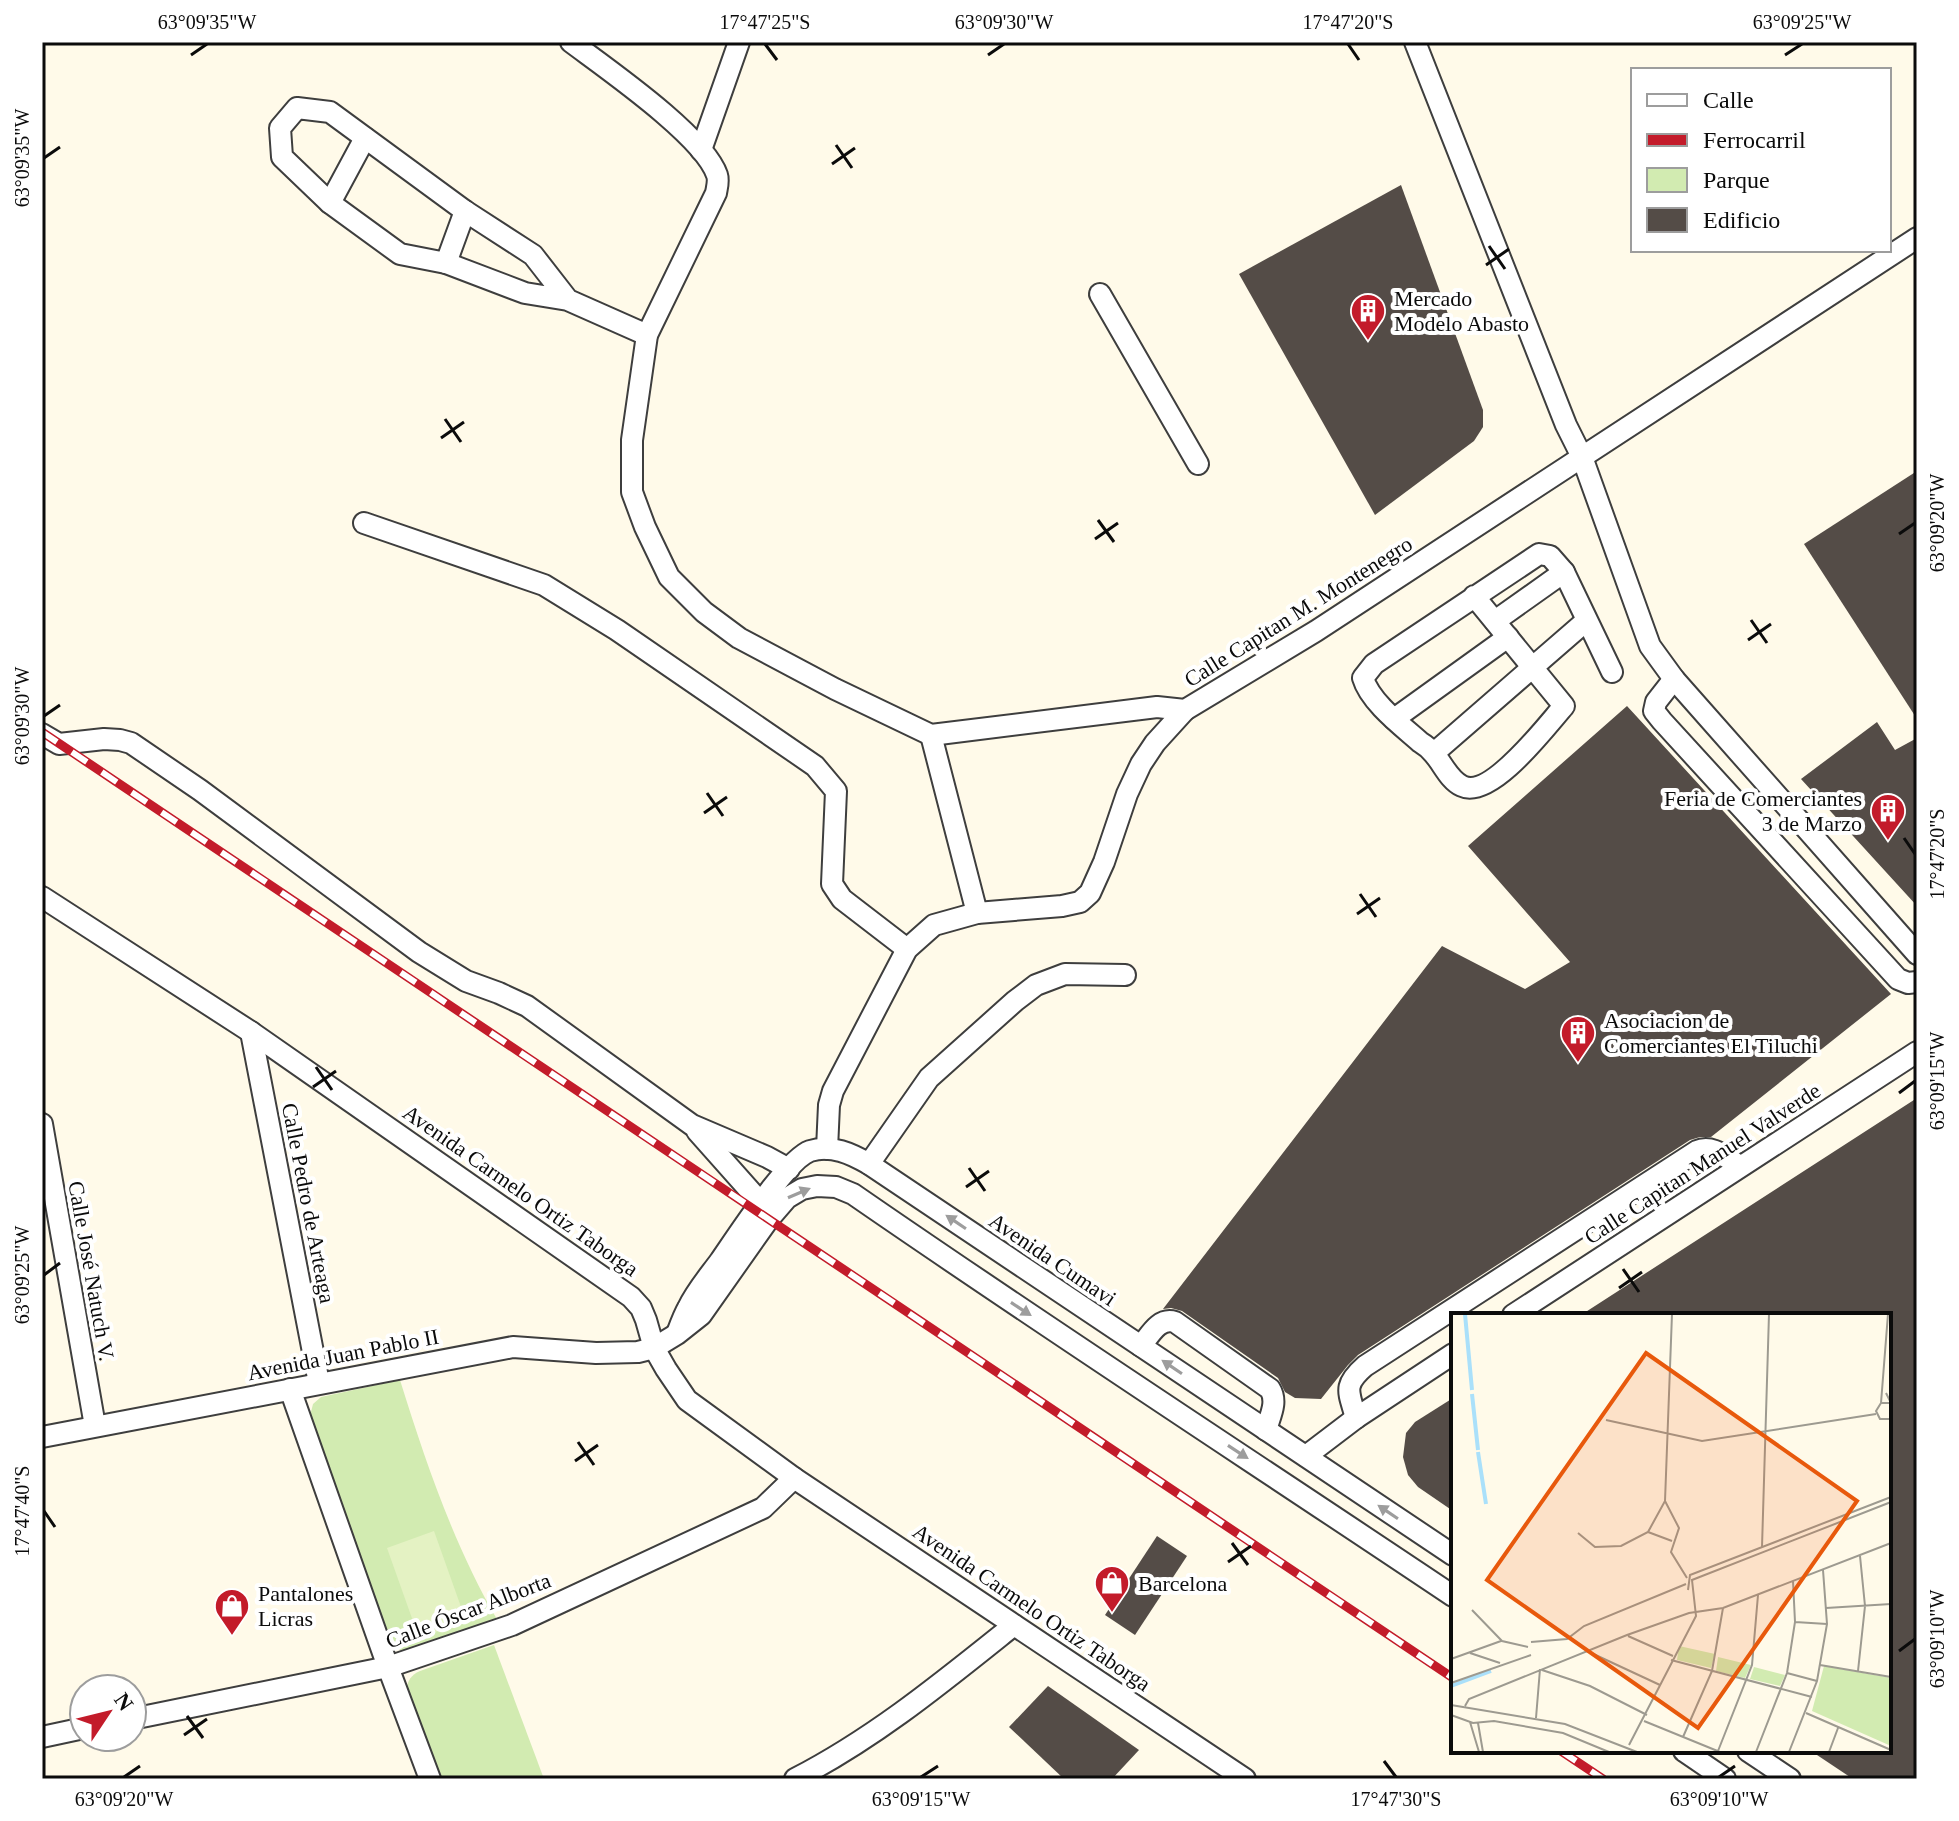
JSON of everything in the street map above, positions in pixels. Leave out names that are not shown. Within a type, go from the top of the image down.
[{"type":"street","points":[[571,42],[668,117],[711,162],[719,179],[716,193],[647,335],[632,440],[632,492],[645,527],[669,577],[704,612],[739,638],[931,735],[977,913]]},
{"type":"street","points":[[701,150],[739,42]]},
{"type":"street","points":[[1415,42],[1566,425],[1582,457],[1650,646],[1674,679],[1917,954]]},
{"type":"street","points":[[568,300],[533,255],[465,211],[330,112],[297,108],[280,128],[282,157],[330,203],[400,254],[446,263],[525,293],[568,300],[647,335]]},
{"type":"street","points":[[330,203],[365,138]]},
{"type":"street","points":[[446,263],[465,211]]},
{"type":"street","name":"Calle Capitan M. Montenegro","points":[[931,735],[1157,707],[1185,710],[1316,631],[1917,238]]},
{"type":"street","points":[[1100,294],[1198,464]]},
{"type":"street","points":[[364,523],[544,585],[617,630],[815,766],[836,791],[832,884],[842,899],[907,949]]},
{"type":"street","points":[[1474,596],[1564,706],[1524,753],[1489,782],[1474,788],[1463,787],[1452,778],[1434,753],[1394,719],[1366,687],[1363,678],[1374,664],[1474,596],[1539,554],[1550,556],[1564,572],[1612,672]]},
{"type":"street","points":[[1394,719],[1564,572]]},
{"type":"street","points":[[1434,753],[1586,621]]},
{"type":"street","points":[[1674,679],[1656,702],[1654,711],[1662,721],[1898,979],[1917,982]]},
{"type":"street","points":[[677,1334],[688,1306],[761,1203],[801,1156],[827,1149],[829,1105],[833,1091],[907,949],[934,925],[977,913],[1080,902],[1090,893],[1104,862],[1127,794],[1141,764],[1155,743],[1185,710]]},
{"type":"street","points":[[42,734],[59,744],[104,739],[131,743],[200,790],[419,952],[466,981],[527,1006],[692,1125],[789,1169]]},
{"type":"street","name":"Avenida Carmelo Ortiz Taborga","points":[[42,897],[251,1032],[631,1297],[641,1308],[654,1348],[687,1400],[794,1478],[1235,1776]]},
{"type":"street","points":[[869,1164],[929,1078],[1036,985],[1065,974],[1125,975]]},
{"type":"street","name":"Calle Pedro de Arteaga","points":[[251,1032],[319,1383]]},
{"type":"street","name":"Calle Capitan Manuel Valverde","points":[[1516,1313],[1917,1052]]},
{"type":"street","name":"Calle José Natuch V.","points":[[42,1124],[95,1426]]},
{"type":"street","points":[[692,1125],[761,1203]]},
{"type":"street","name":"Avenida Cumavi","points":[[827,1149],[854,1155],[869,1164],[1451,1554]]},
{"type":"street","points":[[1356,1418],[1349,1389],[1353,1377],[1365,1366],[1697,1151],[1711,1149],[1740,1166]]},
{"type":"street","points":[[654,1348],[701,1315],[787,1198],[802,1189],[836,1187],[853,1194],[987,1288],[1451,1595]]},
{"type":"street","points":[[987,1288],[1007,1256]]},
{"type":"street","points":[[1141,1346],[1161,1322],[1175,1322],[1270,1389],[1274,1401],[1266,1430]]},
{"type":"street","name":"Avenida Juan Pablo II","points":[[42,1437],[513,1347],[596,1353],[638,1352],[654,1348]]},
{"type":"street","points":[[1306,1456],[1356,1418],[1451,1355]]},
{"type":"street","points":[[290,1389],[430,1779]]},
{"type":"street","name":"Calle Óscar Alborta","points":[[148,1716],[388,1667],[512,1625],[763,1508],[794,1478]]},
{"type":"street","points":[[795,1779],[857,1744],[1014,1625]]},
{"type":"street","points":[[42,1737],[68,1731]]},
{"type":"street","points":[[1687,1753],[1725,1779]]},
{"type":"street","points":[[1751,1753],[1790,1779]]},
{"type":"green space","points":[[400,1380],[455,1534],[498,1621],[403,1652],[387,1636],[309,1420],[313,1404],[321,1397]]},
{"type":"green space","points":[[434,1531],[466,1621],[419,1638],[387,1548]]},
{"type":"green space","points":[[494,1645],[544,1779],[438,1779],[406,1690],[408,1683],[420,1671]]},
{"type":"building","name":"Mercado Modelo Abasto","points":[[1401,185],[1483,410],[1483,427],[1474,441],[1375,515],[1239,274]]},
{"type":"building","points":[[1917,471],[1917,719],[1804,544]]},
{"type":"building","name":"Asociacion de Comerciantes El Tiluchi","points":[[1627,706],[1891,994],[1711,1137],[1690,1140],[1358,1355],[1321,1399],[1295,1398],[1285,1392],[1278,1378],[1182,1311],[1163,1309],[1442,946],[1525,989],[1570,962],[1468,846]]},
{"type":"building","name":"Feria de Comerciantes 3 de Marzo","points":[[1877,722],[1895,750],[1917,738],[1917,906],[1801,779]]},
{"type":"building","points":[[1917,1098],[1917,1779],[1853,1779],[1814,1753],[1891,1753],[1891,1313],[1584,1313]]},
{"type":"building","points":[[1451,1399],[1451,1510],[1418,1487],[1408,1475],[1403,1457],[1406,1433],[1415,1422]]},
{"type":"building","points":[[1157,1536],[1187,1556],[1135,1635],[1105,1615]]},
{"type":"building","points":[[1048,1686],[1139,1750],[1112,1779],[1064,1779],[1009,1727]]},
{"type":"railway","points":[[42,732],[1451,1677]]},
{"type":"railway","points":[[1564,1753],[1603,1779]]},
{"type":"place","name":"Mercado Modelo Abasto","points":[[1368,342]]},
{"type":"place","name":"Feria de Comerciantes 3 de Marzo","points":[[1888,842]]},
{"type":"place","name":"Asociacion de Comerciantes El Tiluchi","points":[[1578,1064]]},
{"type":"place","name":"Barcelona","points":[[1112,1614]]},
{"type":"place","name":"Pantalones Licras","points":[[232,1637]]}]
